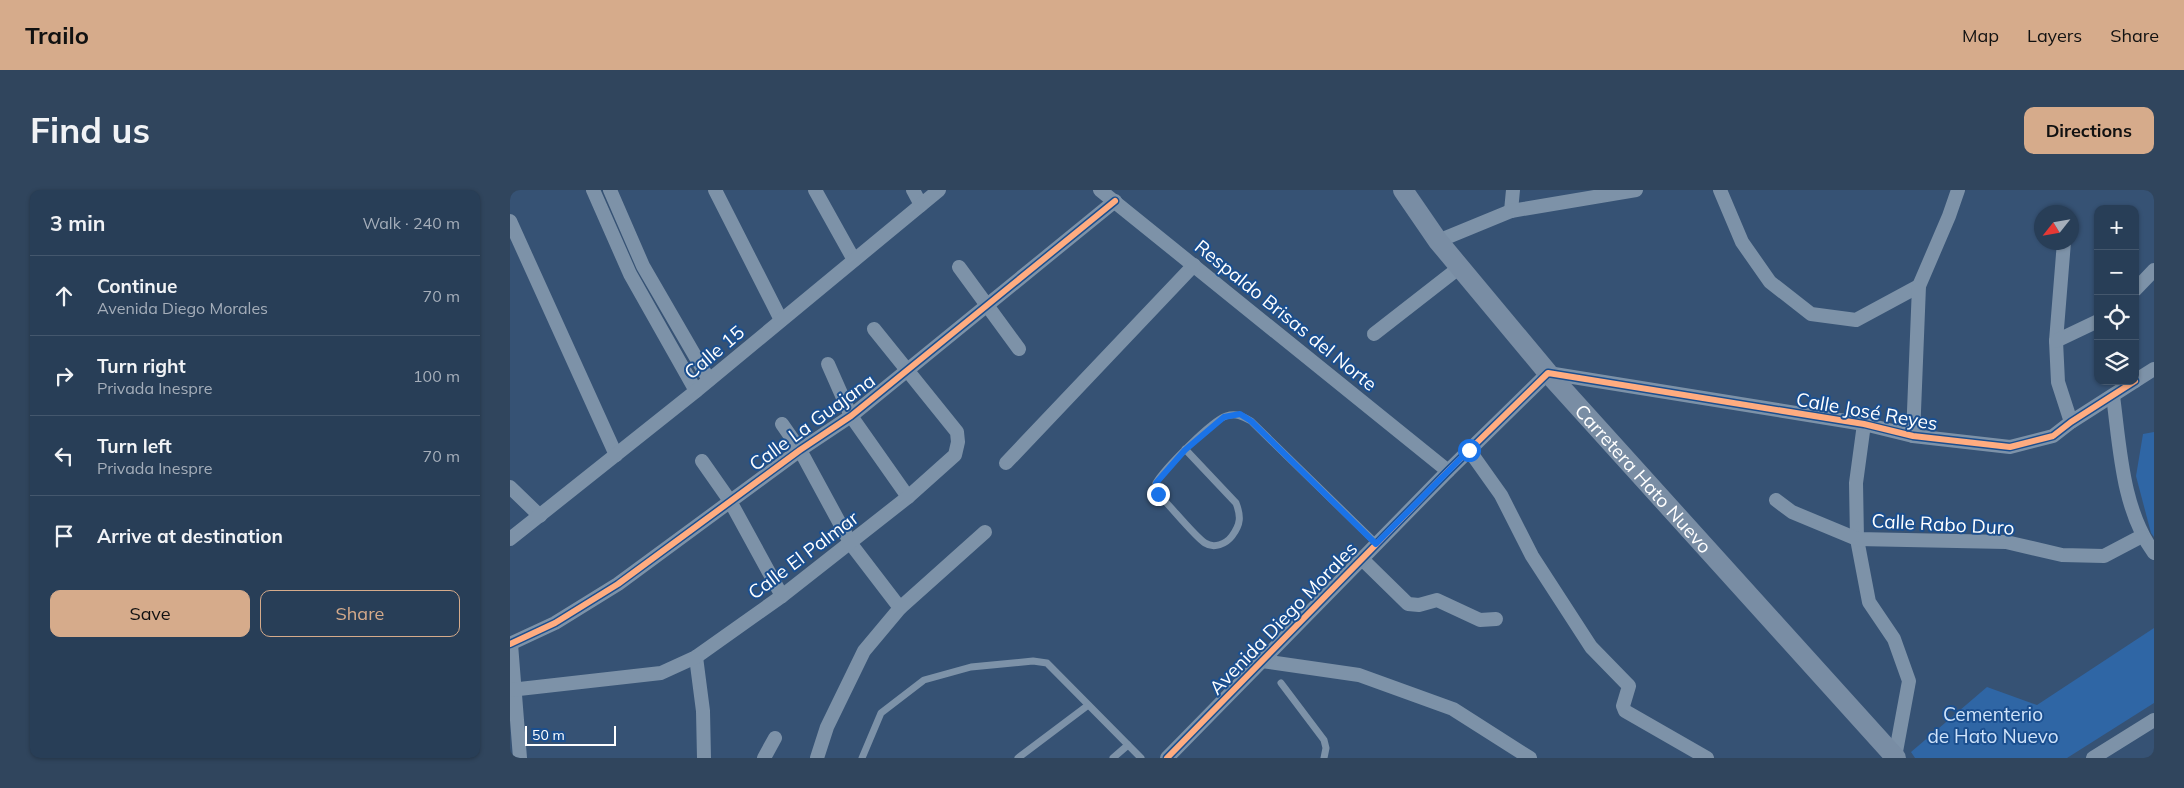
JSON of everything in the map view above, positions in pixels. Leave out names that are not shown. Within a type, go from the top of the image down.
[{"type":"main road","name":"Carretera Hato Nuevo","points":[[1404,190],[1438,241],[1548,373],[1895,758]]},
{"type":"street","points":[[593,190],[630,274],[696,391]]},
{"type":"street","points":[[610,190],[643,266],[708,380]]},
{"type":"street","points":[[715,190],[781,320]]},
{"type":"street","points":[[815,190],[854,260]]},
{"type":"street","points":[[914,190],[920,205]]},
{"type":"street","name":"Calle 15","points":[[510,539],[696,391],[939,190]]},
{"type":"street","name":"Respaldo Brisas del Norte","points":[[1100,190],[1448,471]]},
{"type":"street","points":[[1511,211],[1513,190]]},
{"type":"street","points":[[1438,241],[1511,211],[1634,190]]},
{"type":"street","points":[[1720,190],[1742,242],[1770,282],[1811,314],[1856,320],[1919,286]]},
{"type":"street","points":[[1913,436],[1919,286],[1958,190]]},
{"type":"street","name":"Calle La Guajana","points":[[511,644],[555,623],[618,584],[800,450],[851,416],[1115,201]]},
{"type":"street","points":[[510,221],[616,455]]},
{"type":"street","points":[[2063,250],[2056,342],[2058,382],[2071,422]]},
{"type":"street","points":[[1006,463],[1194,265]]},
{"type":"street","points":[[630,274],[643,266]]},
{"type":"street","points":[[1374,334],[1460,267]]},
{"type":"street","points":[[959,268],[1019,349]]},
{"type":"street","points":[[2139,286],[2154,270]]},
{"type":"street","points":[[2056,342],[2094,323]]},
{"type":"street","name":"Calle El Palmar","points":[[512,689],[662,673],[696,657],[851,544],[955,455],[958,442],[956,432],[874,329]]},
{"type":"street","points":[[828,364],[851,416],[908,497]]},
{"type":"street","name":"Calle José Reyes","points":[[2139,378],[2154,369]]},
{"type":"street","name":"Avenida Diego Morales","points":[[1167,758],[1448,471],[1548,373]]},
{"type":"street","name":"Calle José Reyes","points":[[1548,373],[1864,424],[1913,436],[2010,447],[2053,436],[2071,422],[2129,385]]},
{"type":"street","points":[[2113,396],[2125,481],[2142,536],[2154,552]]},
{"type":"street","points":[[782,424],[800,450],[851,544],[900,608]]},
{"type":"street","points":[[1864,424],[1856,483],[1857,539],[1869,602],[1894,639],[1909,681],[1895,758]]},
{"type":"street","points":[[1469,450],[1501,495],[1532,556],[1591,647],[1629,686],[1623,706],[1625,711],[1707,758]]},
{"type":"street","points":[[702,461],[730,501],[782,596]]},
{"type":"street","points":[[510,487],[540,516]]},
{"type":"street","name":"Calle Rabo Duro","points":[[1776,500],[1792,512],[1857,539],[2006,542],[2062,555],[2104,556],[2142,536]]},
{"type":"street","points":[[817,758],[827,728],[864,651],[900,608],[985,532]]},
{"type":"street","points":[[1362,559],[1408,604],[1419,604],[1437,600],[1480,620],[1496,620]]},
{"type":"street","points":[[511,644],[512,689],[520,758]]},
{"type":"street","points":[[696,657],[704,711],[704,758]]},
{"type":"street","points":[[1262,661],[1359,675],[1453,708],[1530,758]]},
{"type":"street","points":[[2093,758],[2154,720]]},
{"type":"street","points":[[764,758],[775,738]]},
{"type":"lane","points":[[1185,450],[1236,503],[1240,513],[1239,526],[1228,542],[1216,546],[1205,543],[1158,494],[1156,483],[1185,450],[1224,417],[1240,414],[1251,421],[1376,544]]},
{"type":"lane","points":[[862,758],[882,713],[924,680],[970,667],[1034,661],[1047,663],[1087,706],[1141,758]]},
{"type":"lane","points":[[1281,683],[1324,740],[1326,748],[1324,758]]},
{"type":"lane","points":[[1018,758],[1087,706]]},
{"type":"lane","points":[[1113,758],[1128,745]]},
{"type":"green space","points":[[2154,432],[2154,537],[2151,533],[2136,476],[2143,434]]},
{"type":"green space","name":"Cementerio de Hato Nuevo","points":[[2154,628],[2154,703],[2067,758],[1915,758],[1911,752],[1987,687],[2037,705]]},
{"type":"cycle path","points":[[510,644],[555,623],[618,584],[800,450],[851,416],[1115,201]]},
{"type":"cycle path","points":[[1167,758],[1448,471],[1548,373],[1864,424],[1913,436],[2010,447],[2053,436],[2071,422],[2129,385]]},
{"type":"route","points":[[1158,494],[1156,483],[1161,474],[1185,450],[1224,417],[1240,414],[1251,421],[1376,544],[1469,450]]}]
